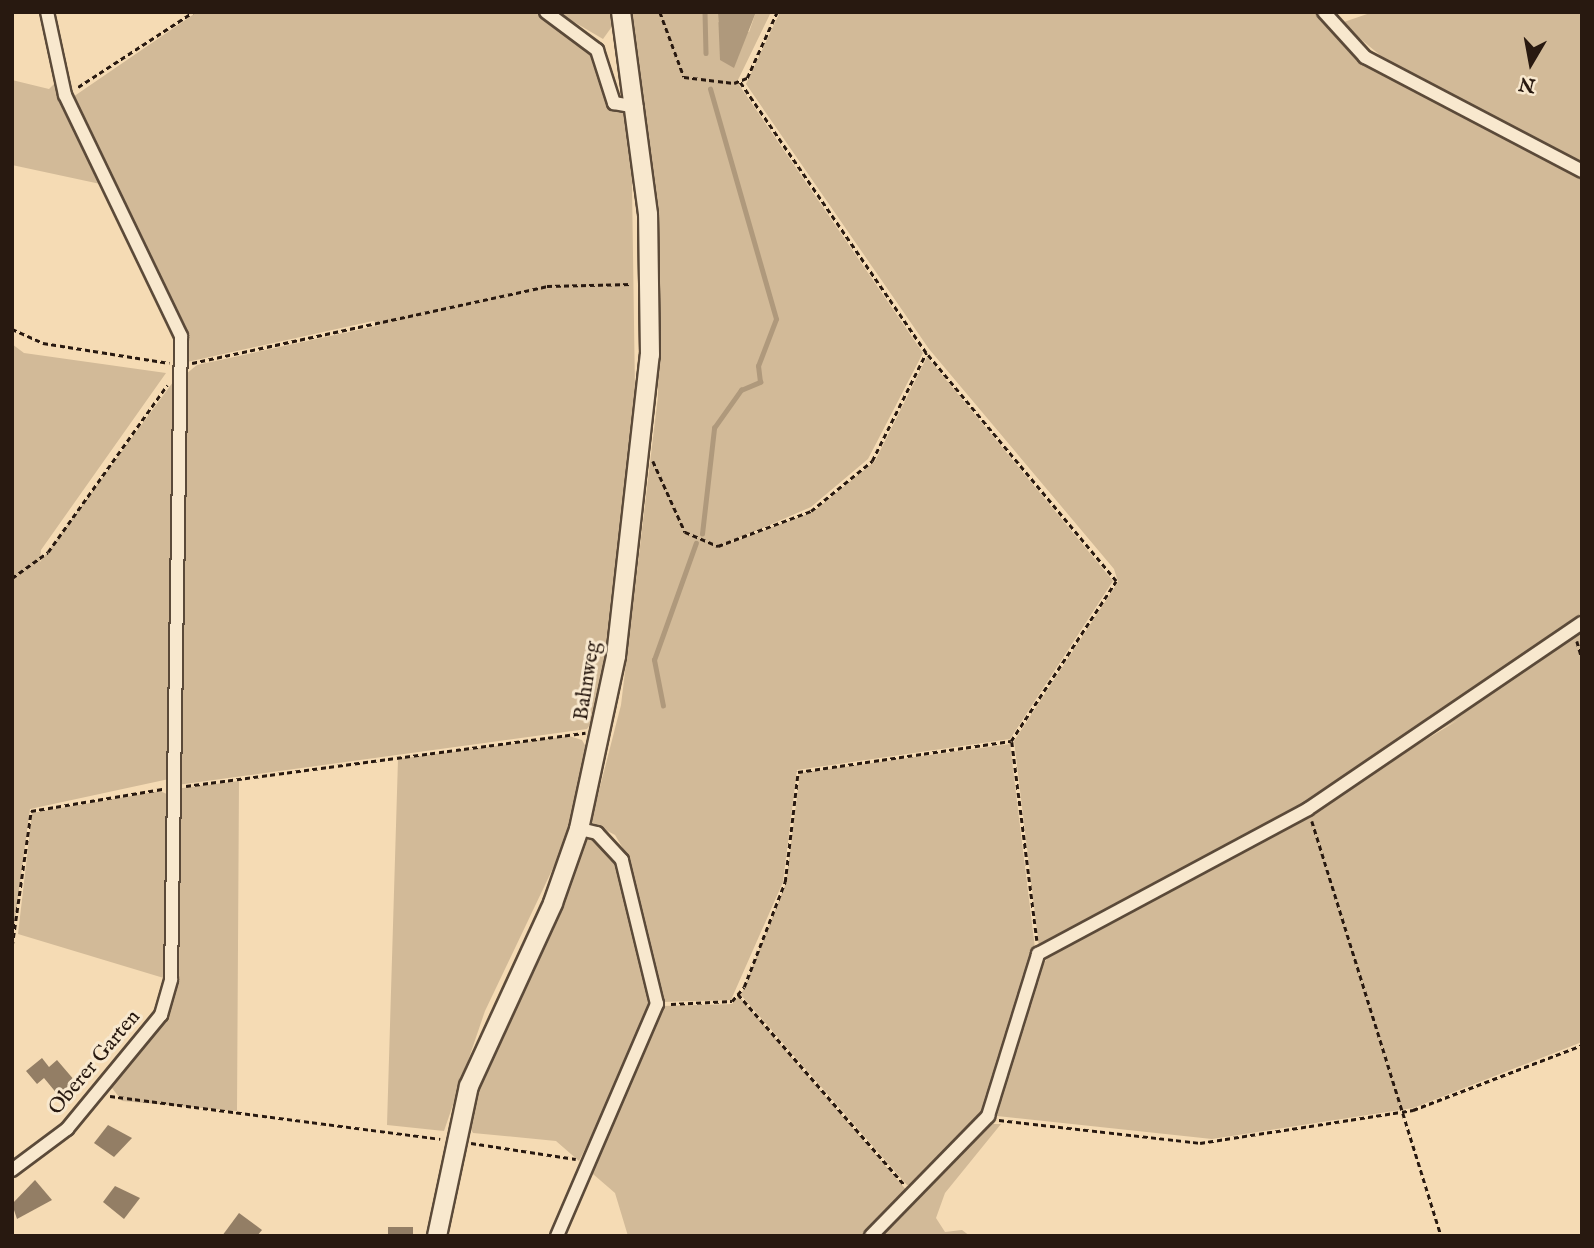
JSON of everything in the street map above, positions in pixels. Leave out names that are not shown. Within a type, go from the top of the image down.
[{"type":"main road","name":"Bahnweg","points":[[437,1236],[469,1086],[553,903],[579,830],[602,732],[640,451],[649,283],[637,107],[621,12]]},
{"type":"street","points":[[47,12],[65,95],[178,319],[182,366],[174,788]]},
{"type":"street","points":[[546,12],[597,50],[614,103],[637,107]]},
{"type":"street","points":[[1324,12],[1365,57],[1582,171]]},
{"type":"street","points":[[871,1236],[988,1116],[1038,954],[1308,809],[1582,623]]},
{"type":"street","name":"Oberer Garten","points":[[12,1170],[67,1129],[167,1001],[174,788]]},
{"type":"street","points":[[557,1236],[586,1160],[657,1004],[622,860],[597,833],[579,830]]},
{"type":"path","points":[[65,95],[192,12]]},
{"type":"path","points":[[660,12],[684,77],[739,81],[747,78],[777,12]]},
{"type":"path","points":[[739,81],[926,353],[1115,581],[1011,741],[1038,954]]},
{"type":"path","points":[[12,329],[43,343],[182,366],[547,286],[649,283]]},
{"type":"path","points":[[640,451],[658,465],[685,532],[718,546],[811,511],[872,461],[926,353]]},
{"type":"path","points":[[12,578],[48,552],[182,366]]},
{"type":"path","points":[[12,946],[31,811],[174,788],[602,732]]},
{"type":"path","points":[[657,1004],[732,1001],[738,994],[785,882],[798,772],[1011,741]]},
{"type":"path","points":[[1308,809],[1441,1236]]},
{"type":"path","points":[[738,994],[912,1193]]},
{"type":"path","points":[[988,1116],[1200,1143],[1403,1112],[1582,1045]]},
{"type":"path","points":[[96,1093],[586,1160]]},
{"type":"shaded area","points":[[197,12],[541,12],[591,50],[613,105],[631,116],[635,391],[604,661],[595,717],[587,729],[177,785],[186,374],[197,365],[381,325],[373,321],[187,362],[184,325],[70,99]]},
{"type":"shaded area","points":[[557,12],[614,12],[616,21],[603,39]]},
{"type":"shaded area","points":[[632,12],[718,12],[718,22],[749,32],[756,12],[771,12],[737,82],[923,353],[868,459],[811,507],[716,548],[813,512],[875,461],[927,357],[1113,581],[1010,739],[797,770],[783,882],[731,1000],[662,1002],[625,852],[615,835],[591,822],[621,705],[658,396],[659,231]]},
{"type":"shaded area","points":[[718,12],[756,12],[734,68],[720,60]]},
{"type":"shaded area","points":[[780,12],[1315,12],[1355,53],[1416,91],[1582,176],[1582,1042],[1413,1108],[1212,1139],[997,1116],[1038,970],[1055,949],[1306,813],[1458,720],[1039,947],[1014,741],[1118,582],[1114,569],[929,349],[746,84]]},
{"type":"shaded area","points":[[1373,12],[1582,12],[1582,164],[1392,65],[1341,23]]},
{"type":"shaded area","points":[[12,80],[49,89],[54,84],[105,185],[12,165]]},
{"type":"shaded area","points":[[12,344],[24,353],[166,373],[41,550],[40,562],[176,378],[169,779],[30,809],[12,942]]},
{"type":"shaded area","points":[[569,736],[582,740],[591,756],[564,845],[485,1011],[444,1131],[387,1125],[398,759]]},
{"type":"shaded area","points":[[1010,744],[1035,948],[988,1103],[915,1185],[907,1185],[741,995],[786,883],[800,773]]},
{"type":"shaded area","points":[[239,781],[237,1111],[122,1101],[112,1088],[115,1077],[170,1004],[175,789]]},
{"type":"shaded area","points":[[160,791],[169,795],[167,979],[18,934],[32,813]]},
{"type":"shaded area","points":[[596,837],[615,858],[652,1000],[649,1019],[579,1161],[556,1141],[473,1133],[470,1128],[481,1077],[584,838]]},
{"type":"shaded area","points":[[739,996],[908,1192],[865,1236],[628,1236],[615,1193],[586,1168],[663,1006],[732,1004]]},
{"type":"shaded area","points":[[989,1124],[1001,1124],[945,1193],[936,1218],[945,1232],[962,1230],[970,1236],[879,1236]]},
{"type":"building","points":[[42,1058],[49,1067],[57,1060],[75,1081],[58,1095],[44,1078],[37,1084],[26,1071]]},
{"type":"building","points":[[108,1125],[132,1138],[114,1157],[94,1143]]},
{"type":"building","points":[[35,1180],[52,1200],[17,1219],[12,1204]]},
{"type":"building","points":[[115,1186],[140,1198],[124,1219],[103,1202]]},
{"type":"building","points":[[239,1213],[262,1230],[257,1236],[222,1236]]},
{"type":"building","points":[[388,1227],[413,1227],[413,1236],[388,1236]]},
{"type":"waterway","points":[[705,12],[706,53]]},
{"type":"waterway","points":[[702,534],[714,428],[741,390],[760,382],[758,366],[776,319],[710,89]]},
{"type":"waterway","points":[[663,706],[654,660],[696,543]]}]
